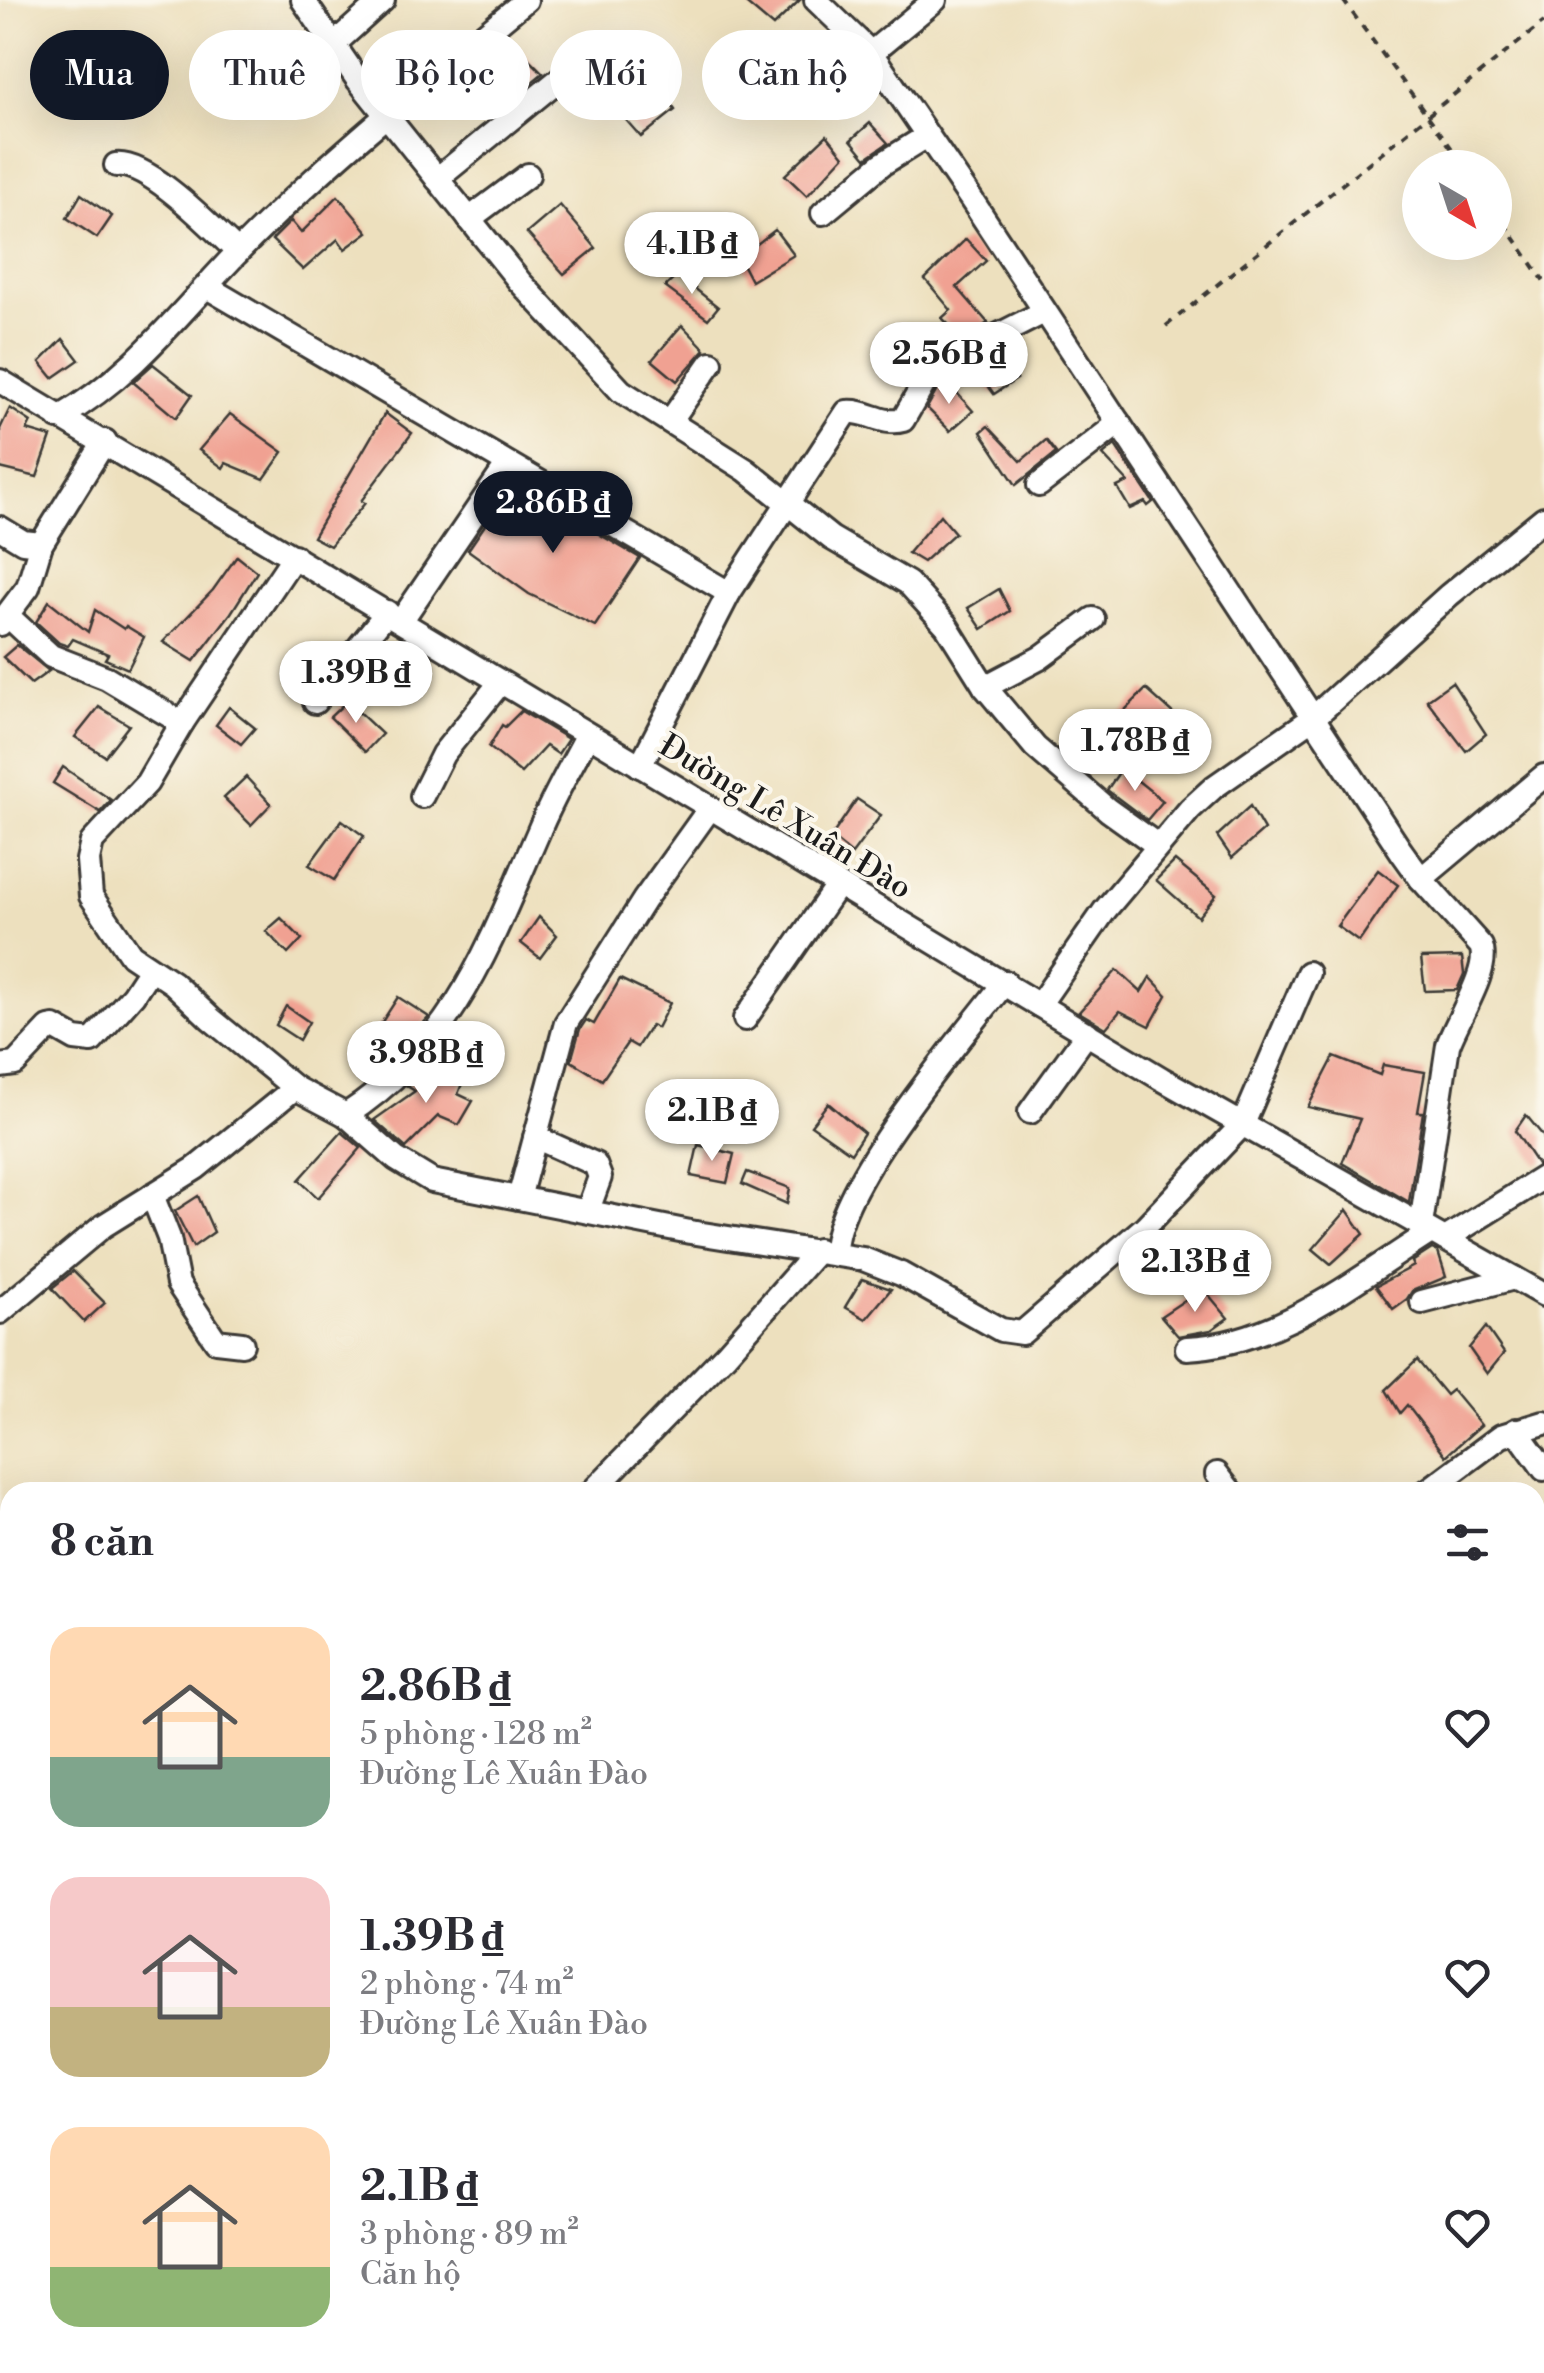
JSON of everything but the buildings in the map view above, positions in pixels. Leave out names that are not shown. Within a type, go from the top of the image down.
[{"type":"street","points":[[303,0],[322,30]]},
{"type":"street","points":[[341,38],[383,0]]},
{"type":"street","points":[[489,30],[526,0]]},
{"type":"street","points":[[816,0],[847,30]]},
{"type":"street","points":[[883,44],[936,0]]},
{"type":"street","points":[[341,58],[361,83]]},
{"type":"street","points":[[883,72],[1421,879],[1481,946],[1485,955],[1482,975],[1463,1006],[1448,1045],[1432,1232]]},
{"type":"street","points":[[437,179],[550,87]]},
{"type":"street","points":[[59,418],[127,372],[238,252],[381,120]]},
{"type":"street","points":[[390,120],[564,333],[622,391],[746,470],[831,538],[908,584],[946,625],[986,687],[1034,747],[1108,810],[1157,844]]},
{"type":"street","points":[[823,213],[882,164],[927,136]]},
{"type":"street","points":[[116,166],[129,165],[142,171],[238,252]]},
{"type":"street","points":[[469,219],[528,175]]},
{"type":"street","points":[[207,287],[729,593]]},
{"type":"street","points":[[640,766],[729,593],[847,412],[854,410],[886,422],[902,420],[926,380],[975,347],[1044,312]]},
{"type":"street","points":[[671,420],[711,363]]},
{"type":"street","name":"Đường Lê Xuân Đào","points":[[0,381],[1087,1033],[1432,1232],[1532,1285]]},
{"type":"street","points":[[1039,484],[1118,423]]},
{"type":"street","points":[[105,442],[41,544],[33,578],[4,620],[51,656],[106,678],[182,723]]},
{"type":"street","points":[[315,702],[394,617],[508,464]]},
{"type":"street","points":[[1040,1005],[1105,910],[1157,844],[1214,787],[1312,718],[1449,595],[1544,518]]},
{"type":"street","points":[[0,528],[22,542],[41,544]]},
{"type":"street","points":[[294,556],[182,723],[142,791],[96,837],[88,860],[88,886],[96,908],[130,956],[173,983],[211,1020],[296,1088],[346,1115],[422,1177],[450,1187],[690,1232],[863,1259],[902,1274],[1000,1330],[1022,1333],[1146,1226],[1243,1124],[1308,974]]},
{"type":"street","points":[[986,687],[1040,658],[1092,619]]},
{"type":"street","points":[[422,796],[443,754],[500,683]]},
{"type":"street","points":[[346,1115],[379,1093],[416,1058],[459,1001],[496,935],[540,826],[587,736]]},
{"type":"street","points":[[1421,879],[1544,776]]},
{"type":"street","points":[[519,1198],[557,1048],[575,1004],[710,808]]},
{"type":"street","points":[[745,1020],[838,886]]},
{"type":"street","points":[[0,1066],[14,1064],[54,1026],[82,1041],[92,1040],[133,995],[150,969]]},
{"type":"street","points":[[602,1482],[826,1252],[883,1142],[1005,982]]},
{"type":"street","points":[[1030,1112],[1087,1033]]},
{"type":"street","points":[[0,1312],[104,1226],[196,1168],[296,1088]]},
{"type":"street","points":[[535,1137],[595,1164],[600,1177],[588,1210]]},
{"type":"street","points":[[1186,1348],[1232,1342],[1291,1320],[1432,1232],[1544,1178]]},
{"type":"street","points":[[152,1196],[169,1238],[178,1284],[216,1341],[242,1344]]},
{"type":"street","points":[[1422,1302],[1532,1285]]},
{"type":"street","points":[[1439,1482],[1516,1430],[1544,1423]]},
{"type":"street","points":[[1516,1430],[1544,1470]]},
{"type":"path","points":[[1343,0],[1454,150]]},
{"type":"path","points":[[1166,326],[1544,22]]},
{"type":"path","points":[[1512,235],[1544,281]]}]
